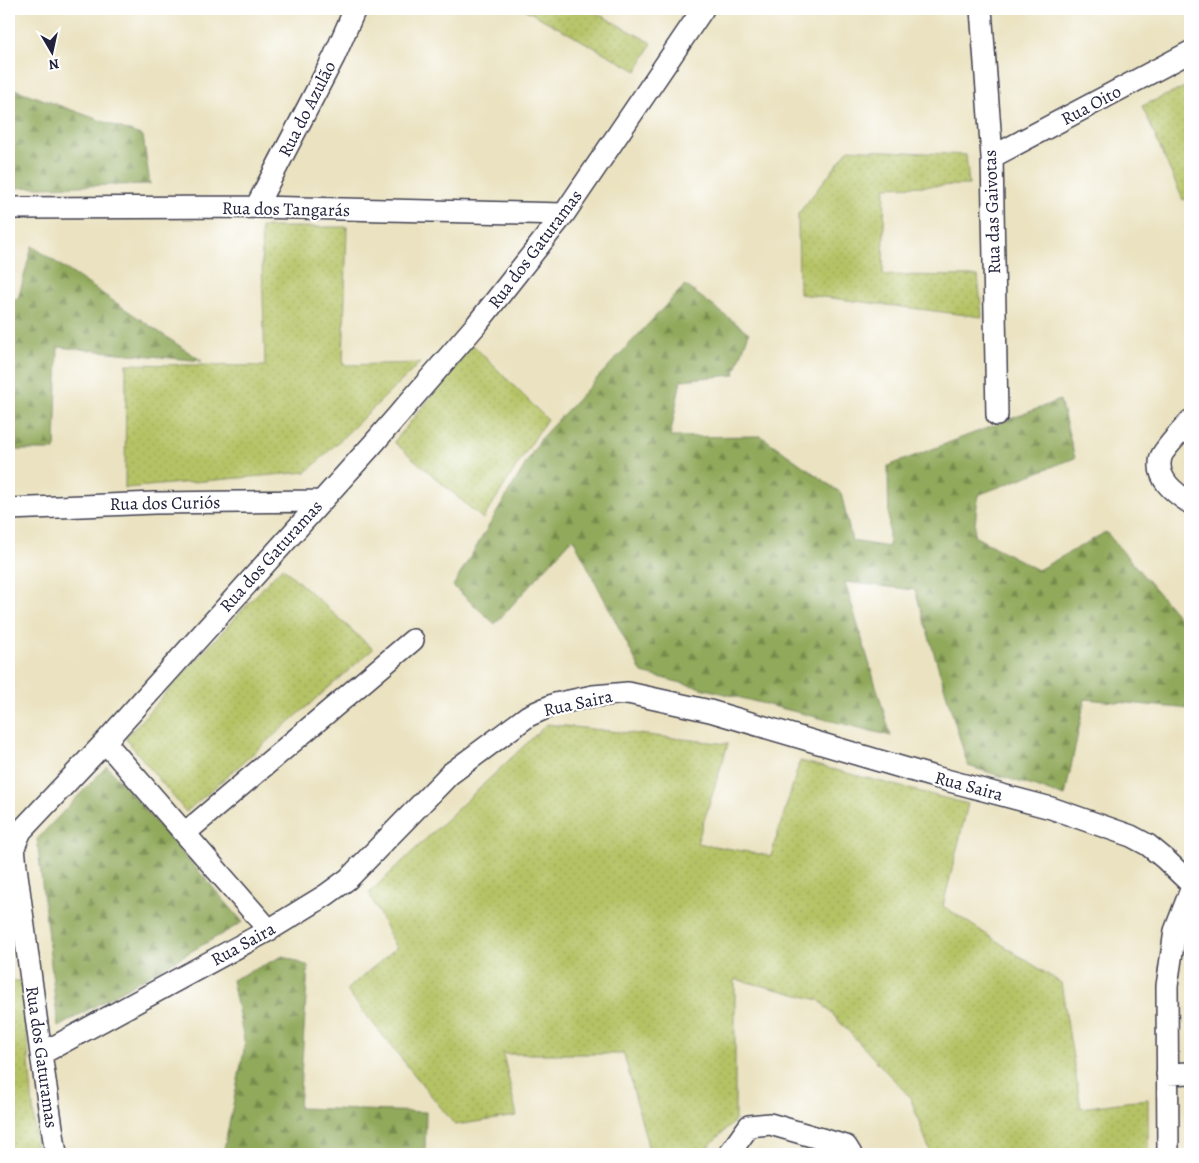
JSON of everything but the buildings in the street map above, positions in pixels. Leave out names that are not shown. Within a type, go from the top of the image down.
[{"type":"street","name":"Rua do Azulão","points":[[256,207],[334,57],[355,9]]},
{"type":"street","name":"Rua dos Gaturamas","points":[[56,1154],[40,1054],[16,867],[14,847],[21,831],[105,742],[373,444],[477,324],[564,214],[703,9]]},
{"type":"street","name":"Rua das Gaivotas","points":[[981,9],[992,157],[997,415]]},
{"type":"street","name":"Rua Oito","points":[[992,157],[1190,52]]},
{"type":"street","name":"Rua dos Tangarás","points":[[9,208],[256,207],[564,214]]},
{"type":"street","points":[[1190,420],[1161,456],[1163,480],[1174,493],[1190,504]]},
{"type":"street","name":"Rua dos Curiós","points":[[9,509],[155,503],[320,501]]},
{"type":"street","points":[[185,833],[413,640]]},
{"type":"street","name":"Rua Saira","points":[[40,1054],[269,930],[326,895],[348,878],[450,774],[528,716],[555,704],[593,696],[628,693],[710,711],[930,776],[1051,808],[1131,836],[1165,859],[1190,882]]},
{"type":"street","points":[[105,742],[269,930]]},
{"type":"street","points":[[1168,1154],[1167,986],[1175,931],[1190,892]]},
{"type":"street","points":[[1168,1074],[1190,1073]]},
{"type":"street","points":[[728,1154],[749,1126],[770,1124],[846,1146],[852,1154]]},
{"type":"green space","points":[[526,9],[589,9],[652,43],[637,71]]},
{"type":"green space","points":[[1187,86],[1190,92],[1190,197],[1183,200],[1142,106]]},
{"type":"green space","points":[[9,87],[143,136],[150,184],[9,188]]},
{"type":"green space","points":[[849,149],[966,155],[969,185],[885,187],[883,275],[978,276],[982,317],[799,294],[798,214]]},
{"type":"green space","points":[[261,227],[347,227],[343,365],[420,363],[307,472],[125,488],[126,364],[265,366]]},
{"type":"green space","points":[[32,246],[202,361],[58,347],[55,450],[9,450],[9,299],[18,299]]},
{"type":"green space","points":[[685,285],[749,333],[734,375],[681,380],[670,437],[761,436],[841,493],[852,541],[889,547],[888,466],[1060,400],[1075,458],[978,495],[974,536],[1038,570],[1106,532],[1190,630],[1190,709],[1085,699],[1065,796],[968,766],[915,590],[845,582],[891,736],[642,673],[573,538],[495,624],[453,586],[541,438]]},
{"type":"green space","points":[[473,345],[547,419],[483,519],[394,442]]},
{"type":"green space","points":[[282,567],[373,649],[186,812],[125,738]]},
{"type":"green space","points":[[547,724],[728,744],[697,843],[771,856],[800,761],[968,804],[943,906],[1061,983],[1081,1108],[1148,1099],[1148,1154],[931,1154],[910,1097],[819,1000],[735,979],[735,1121],[700,1154],[650,1154],[624,1054],[503,1054],[517,1116],[455,1125],[346,990],[396,948],[369,893]]},
{"type":"green space","points":[[107,766],[243,922],[58,1027],[37,839]]},
{"type":"green space","points":[[283,956],[308,966],[299,1108],[426,1112],[425,1154],[223,1154],[245,1045],[232,980]]},
{"type":"green space","points":[[9,981],[22,981],[37,1154],[9,1154]]}]
